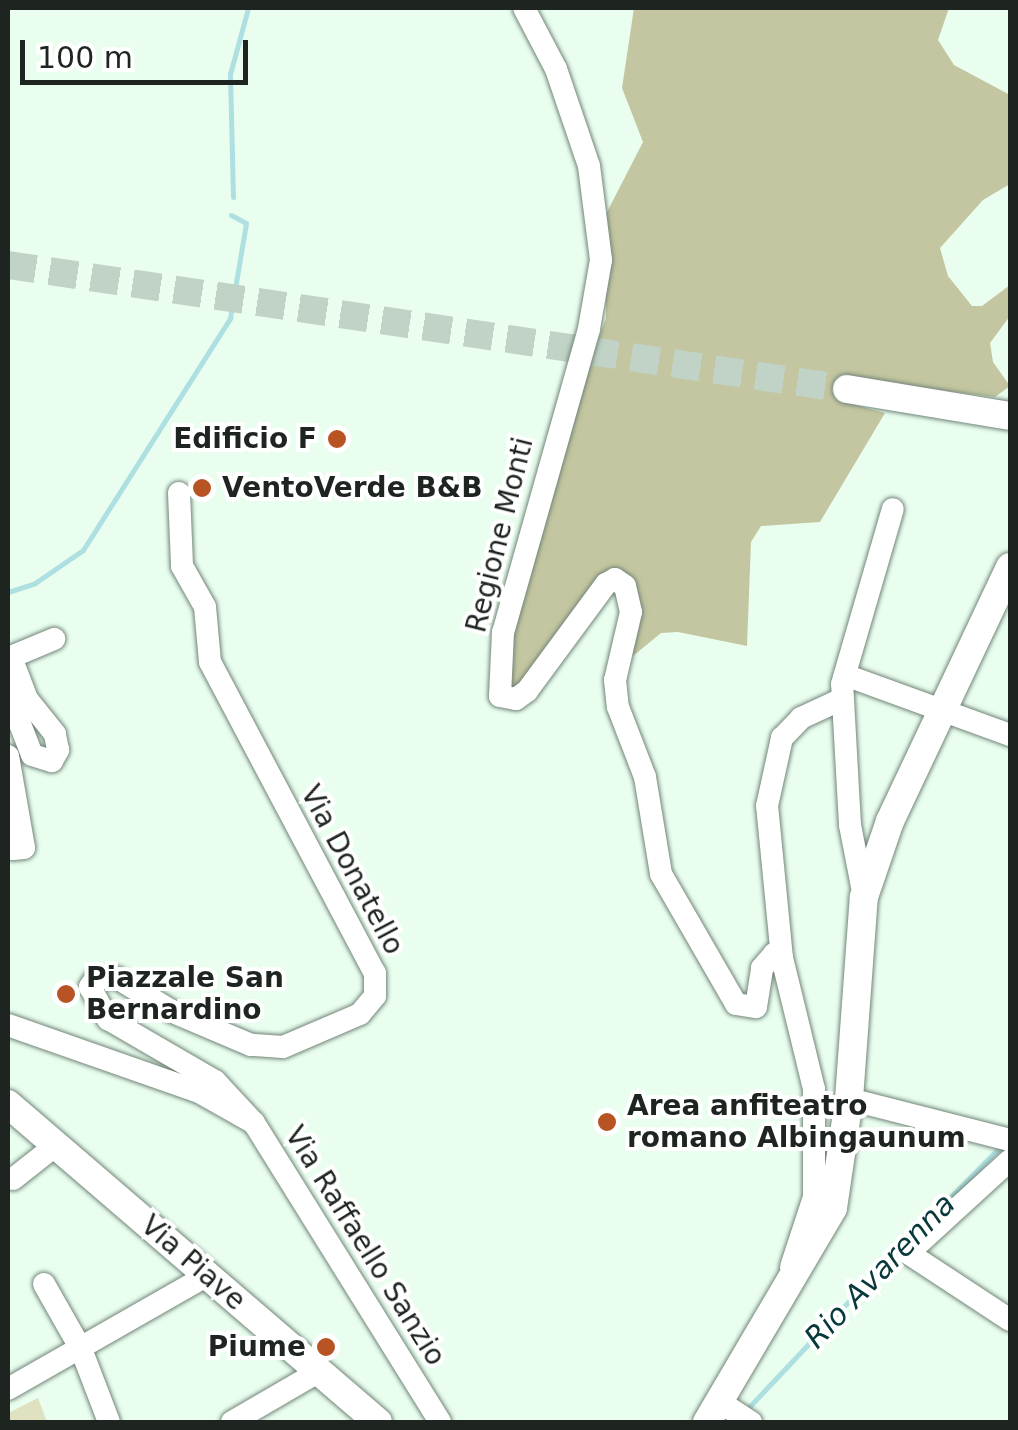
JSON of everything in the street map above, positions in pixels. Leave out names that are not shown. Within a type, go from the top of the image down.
[{"type":"main road","points":[[848,389],[1010,416]]},
{"type":"main road","points":[[714,1412],[833,1208],[849,1099],[864,897],[890,821],[1007,581]]},
{"type":"main road","name":"Via Piave","points":[[8,1104],[378,1422]]},
{"type":"street","name":"Regione Monti","points":[[524,8],[556,69],[584,152],[602,260],[589,329],[503,632],[498,686],[504,699],[527,691],[606,584],[615,579],[624,586],[631,612],[616,680],[618,707],[645,776],[660,874],[736,1004],[756,1007],[762,968],[774,954],[782,958]]},
{"type":"street","name":"Via Donatello","points":[[179,493],[182,566],[205,607],[210,662],[375,973],[375,996],[360,1014],[283,1047],[252,1045],[173,1012],[117,978],[96,978],[90,987],[108,1019],[215,1081],[254,1123]]},
{"type":"street","points":[[864,897],[850,825],[843,687],[893,509]]},
{"type":"street","points":[[8,693],[32,756],[52,761],[58,750],[54,734],[27,699],[12,657],[54,639]]},
{"type":"street","points":[[794,1275],[790,1264],[814,1197],[814,1089],[782,958],[766,844],[766,806],[782,738],[801,718],[843,687],[942,710],[1010,734]]},
{"type":"street","points":[[8,756],[24,848],[13,849],[8,836]]},
{"type":"street","name":"Via Raffaello Sanzio","points":[[8,1025],[199,1092],[254,1123],[440,1422]]},
{"type":"street","points":[[849,1099],[1000,1137]]},
{"type":"street","points":[[12,1179],[56,1146]]},
{"type":"street","points":[[1010,1160],[908,1254],[1010,1320]]},
{"type":"street","points":[[8,1389],[208,1275]]},
{"type":"street","points":[[44,1284],[80,1349],[108,1422]]},
{"type":"street","points":[[232,1422],[318,1372]]},
{"type":"street","points":[[714,1412],[751,1422]]},
{"type":"green space","points":[[634,8],[949,8],[938,40],[954,65],[1010,95],[1010,184],[983,200],[940,248],[948,276],[972,306],[982,306],[1010,285],[1010,316],[990,343],[993,362],[1010,386],[995,397],[907,386],[841,395],[844,402],[885,413],[820,522],[761,526],[751,542],[747,646],[678,632],[661,633],[633,656],[619,573],[528,681],[512,689],[504,681],[530,556],[568,421],[606,318],[606,214],[643,142],[622,88]]},
{"type":"green space","points":[[38,1398],[47,1422],[8,1422],[8,1413]]},
{"type":"waterway","points":[[233,197],[230,74],[248,8]]},
{"type":"waterway","points":[[8,592],[35,583],[83,550],[230,318],[246,223],[231,215]]},
{"type":"waterway","name":"Rio Avarenna","points":[[922,1226],[1002,1145]]},
{"type":"waterway","name":"Rio Avarenna","points":[[749,1407],[900,1247]]},
{"type":"tunnel","points":[[8,265],[847,389]]},
{"type":"place","name":"Edificio F","points":[[337,439]]},
{"type":"place","name":"VentoVerde B&B","points":[[202,488]]},
{"type":"place","name":"Piazzale San Bernardino","points":[[66,994]]},
{"type":"place","name":"Area anfiteatro romano Albingaunum","points":[[607,1122]]},
{"type":"place","name":"Piume","points":[[326,1347]]}]
